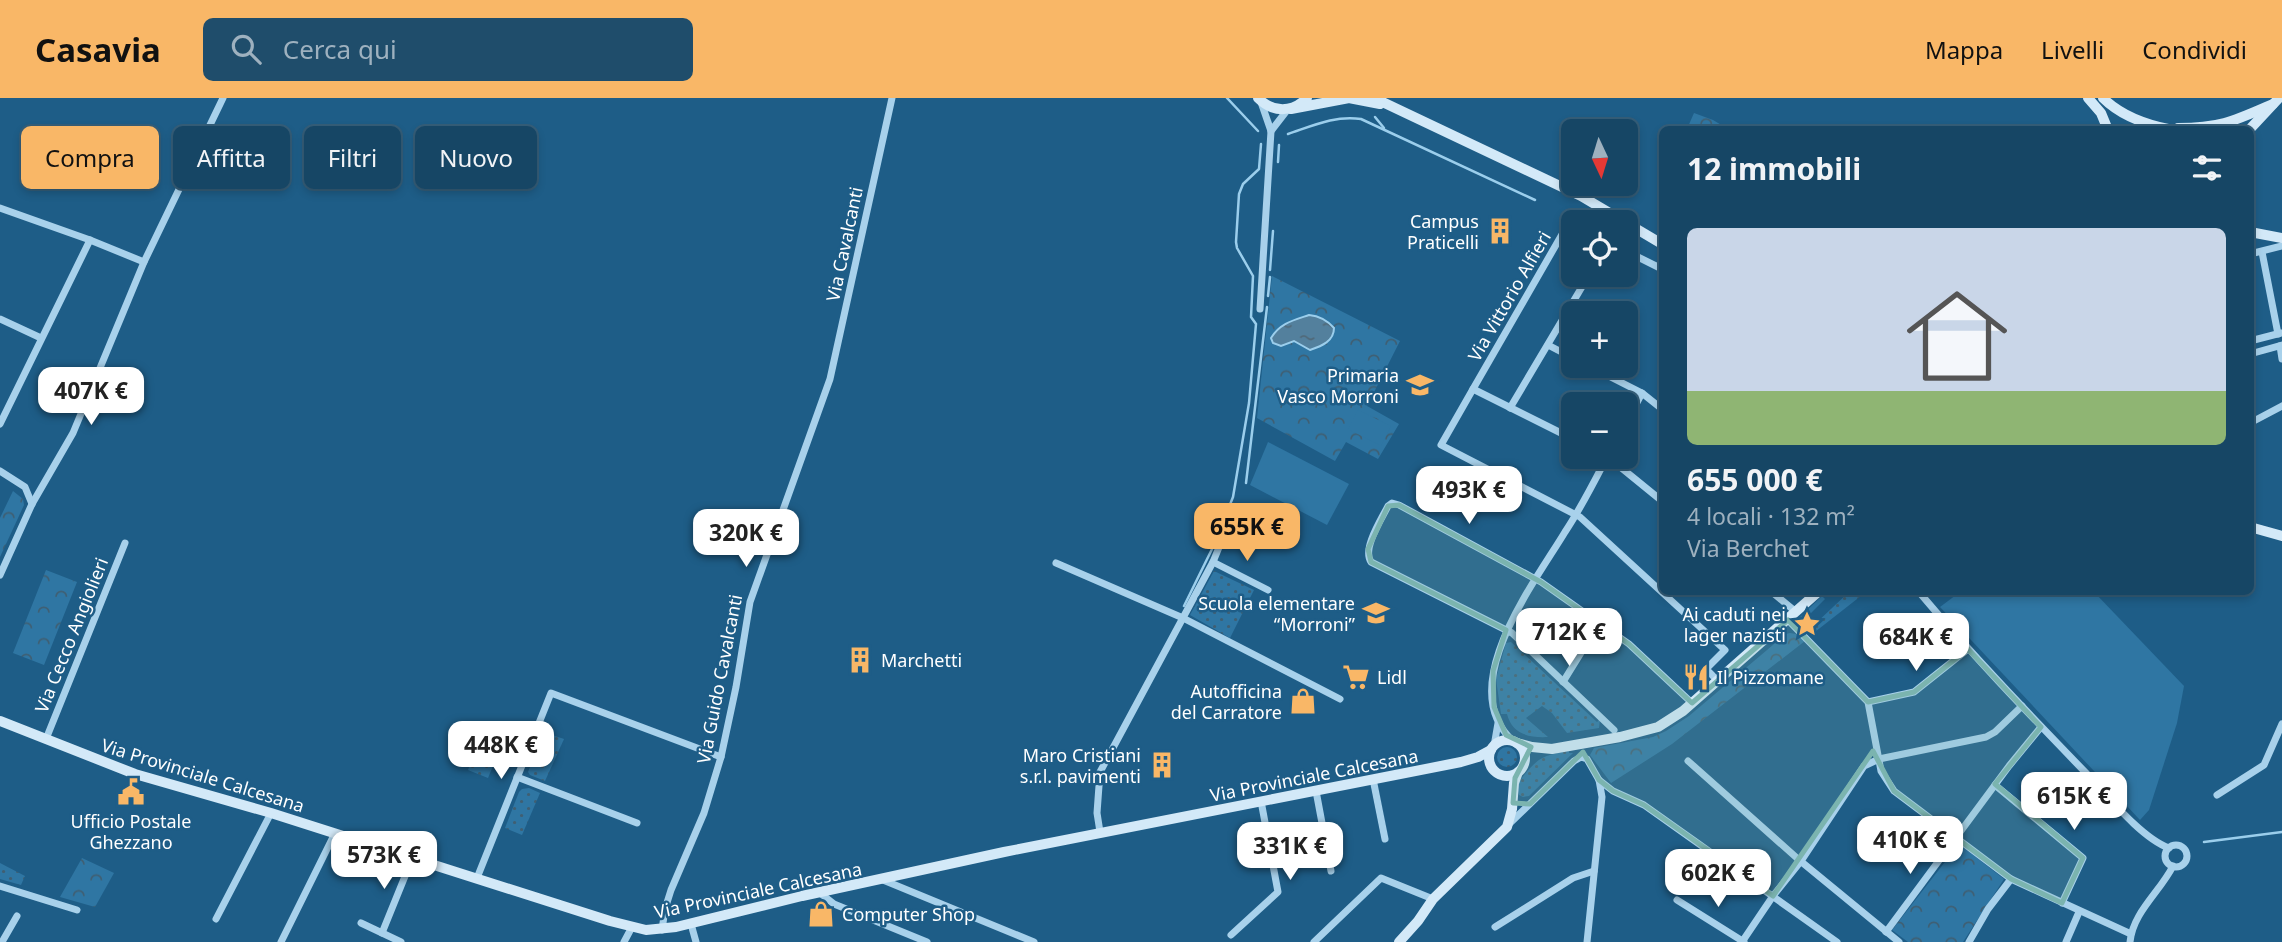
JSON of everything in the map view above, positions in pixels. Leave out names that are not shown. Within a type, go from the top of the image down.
[{"type":"main road","points":[[1289,109],[1307,98]]},
{"type":"main road","points":[[1259,99],[1271,108],[1289,109],[1349,98],[1392,107]]},
{"type":"main road","points":[[1374,98],[1537,173],[1605,210]]},
{"type":"main road","points":[[2088,98],[2101,113],[2106,126]]},
{"type":"main road","points":[[2103,98],[2132,118],[2163,126]]},
{"type":"main road","points":[[2212,126],[2241,119],[2276,101]]},
{"type":"main road","points":[[2253,126],[2276,101]]},
{"type":"main road","points":[[1638,226],[1659,235]]},
{"type":"main road","points":[[1638,229],[1659,242]]},
{"type":"main road","points":[[2254,233],[2282,238]]},
{"type":"main road","points":[[2254,528],[2282,537]]},
{"type":"main road","points":[[1399,942],[1418,921],[1433,898],[1507,827],[1513,803],[1514,783],[1524,762],[1552,749],[1645,732],[1675,717],[1815,595]]},
{"type":"main road","name":"Via Provinciale Calcesana","points":[[0,721],[135,774],[271,813],[632,927],[662,930],[820,892],[1100,832],[1461,762],[1478,757],[1492,748]]},
{"type":"main road","points":[[1513,803],[1506,783],[1489,755],[1492,748],[1502,740],[1552,749]]},
{"type":"main road","points":[[1515,741],[1523,749],[1524,762]]},
{"type":"main road","name":"Via Provinciale Calcesana","points":[[1461,762],[1478,762],[1496,770]]},
{"type":"main road","points":[[1496,770],[1509,775],[1518,772]]},
{"type":"street","points":[[1,570],[32,504],[73,433],[144,262],[223,98]]},
{"type":"street","name":"Via Cavalcanti","points":[[825,397],[856,270],[892,98]]},
{"type":"street","points":[[1259,99],[1271,131],[1260,309]]},
{"type":"street","points":[[1271,131],[1289,109]]},
{"type":"street","points":[[0,208],[144,262]]},
{"type":"street","name":"Via Vittorio Alfieri","points":[[1473,389],[1561,236]]},
{"type":"street","points":[[0,425],[90,240]]},
{"type":"street","points":[[2254,253],[2282,246]]},
{"type":"street","points":[[2254,340],[2280,334],[2262,252]]},
{"type":"street","points":[[1638,257],[1659,268]]},
{"type":"street","points":[[1510,408],[1582,287]]},
{"type":"street","points":[[0,318],[41,338]]},
{"type":"street","points":[[1548,345],[1561,352]]},
{"type":"street","points":[[2254,353],[2281,346],[2282,359]]},
{"type":"street","points":[[1613,378],[1642,393],[1659,407]]},
{"type":"street","points":[[1561,433],[1473,389],[1441,444],[1576,514],[1659,589]]},
{"type":"street","points":[[1638,400],[1642,393]]},
{"type":"street","name":"Via Guido Cavalcanti","points":[[662,930],[671,890],[704,813],[721,757],[750,602],[825,397]]},
{"type":"street","points":[[2254,421],[2282,406]]},
{"type":"street","points":[[1492,748],[1498,722],[1492,697],[1492,681],[1497,654],[1506,630],[1601,469]]},
{"type":"street","points":[[1623,469],[1659,499]]},
{"type":"street","points":[[0,471],[25,488],[32,504]]},
{"type":"street","points":[[1614,730],[1512,634],[1369,560],[1368,549],[1388,506],[1392,503],[1399,505],[1536,579],[1629,643],[1692,703]]},
{"type":"street","points":[[1100,832],[1097,801],[1100,772],[1213,562],[1235,508]]},
{"type":"street","name":"Via Cecco Angiolieri","points":[[46,740],[125,543]]},
{"type":"street","points":[[1213,562],[1268,590]]},
{"type":"street","points":[[1056,563],[1183,618],[1340,699]]},
{"type":"street","points":[[1665,595],[1726,650],[1706,669],[1718,681]]},
{"type":"street","points":[[1774,595],[1868,702],[1881,771],[1891,788],[2011,879],[2130,938],[2148,902],[2173,866],[2183,863],[2186,854],[2179,846],[2174,845],[2165,853],[2165,859],[2173,866]]},
{"type":"street","points":[[1922,595],[1968,649],[2147,836],[2169,848]]},
{"type":"street","points":[[1563,682],[1600,622]]},
{"type":"street","points":[[1868,702],[1914,692],[1968,649]]},
{"type":"street","points":[[477,878],[551,693],[721,757]]},
{"type":"street","points":[[1676,900],[1743,942],[1864,766],[1879,759],[1986,737],[2022,706]]},
{"type":"street","points":[[1498,722],[1515,741]]},
{"type":"street","points":[[2217,795],[2264,765],[2282,724]]},
{"type":"street","points":[[1886,932],[2041,726]]},
{"type":"street","points":[[1507,827],[1578,758],[1584,757],[1590,763],[1599,780],[1602,797],[1587,942]]},
{"type":"street","points":[[1688,761],[1801,861],[1899,942]]},
{"type":"street","points":[[517,777],[637,823]]},
{"type":"street","points":[[1373,779],[1385,839]]},
{"type":"street","points":[[1599,780],[1613,791],[1643,805],[1836,942]]},
{"type":"street","points":[[1995,785],[2083,858],[2062,903]]},
{"type":"street","points":[[1316,790],[1331,871]]},
{"type":"street","points":[[1602,797],[1613,791]]},
{"type":"street","points":[[1231,936],[1278,892],[1261,801]]},
{"type":"street","points":[[1513,803],[1530,804]]},
{"type":"street","points":[[216,919],[271,813]]},
{"type":"street","points":[[281,942],[335,833]]},
{"type":"street","points":[[382,933],[412,859]]},
{"type":"street","points":[[1495,927],[1573,878],[1594,871]]},
{"type":"street","points":[[1314,942],[1381,878],[1433,898]]},
{"type":"street","points":[[881,879],[1034,942]]},
{"type":"street","points":[[1969,942],[1988,909],[2011,879]]},
{"type":"street","points":[[0,886],[77,910]]},
{"type":"street","points":[[820,892],[834,904],[927,942]]},
{"type":"street","points":[[2066,942],[2079,912]]},
{"type":"street","points":[[2,942],[17,916]]},
{"type":"street","points":[[361,923],[401,942]]},
{"type":"street","points":[[691,924],[696,942]]},
{"type":"street","points":[[624,942],[632,927]]},
{"type":"highlighted area","points":[[1399,505],[1541,582],[1629,644],[1692,703],[1788,620],[1868,702],[1914,692],[1968,649],[2041,727],[1995,784],[2083,858],[2062,903],[2011,879],[1894,791],[1873,751],[1773,896],[1644,805],[1613,791],[1599,780],[1583,752],[1530,804],[1513,803],[1515,778],[1531,747],[1506,735],[1494,707],[1493,671],[1506,630],[1371,562],[1368,549],[1388,506]]},
{"type":"green space","points":[[1694,113],[1723,126],[1688,126]]},
{"type":"green space","points":[[1272,276],[1400,341],[1367,406],[1399,424],[1378,459],[1346,442],[1335,461],[1257,418]]},
{"type":"green space","points":[[1358,410],[1391,426],[1381,446],[1348,429]]},
{"type":"green space","points":[[1268,442],[1349,484],[1327,525],[1250,485]]},
{"type":"green space","points":[[13,491],[23,499],[24,505],[0,557],[0,518]]},
{"type":"green space","points":[[46,570],[77,582],[44,665],[13,653]]},
{"type":"green space","points":[[1214,571],[1254,590],[1230,638],[1190,615]]},
{"type":"green space","points":[[1846,595],[1862,595],[1811,635],[1797,620],[1822,596],[1825,599],[1806,618],[1814,625]]},
{"type":"green space","points":[[1956,595],[2097,595],[2184,686],[2177,723],[2149,810],[2140,820],[1940,607]]},
{"type":"green space","points":[[1790,633],[1805,641],[1672,744],[1611,783],[1590,755],[1594,748],[1653,737],[1666,731],[1689,716]]},
{"type":"green space","points":[[1511,642],[1597,722],[1600,719],[1599,728],[1567,733],[1552,713],[1542,706],[1526,718],[1548,737],[1534,737],[1517,730],[1507,714],[1501,714],[1496,679],[1506,643]]},
{"type":"green space","points":[[483,731],[504,739],[488,778],[468,770]]},
{"type":"green space","points":[[543,732],[564,739],[545,781],[528,772]]},
{"type":"green space","points":[[1507,747],[1514,750],[1517,757],[1514,764],[1507,767],[1500,764],[1497,757],[1500,750]]},
{"type":"green space","points":[[1569,751],[1573,753],[1529,796],[1519,795],[1520,781],[1535,763],[1549,755]]},
{"type":"green space","points":[[529,788],[540,793],[522,835],[505,828],[519,792]]},
{"type":"green space","points":[[1959,844],[2004,879],[1963,942],[1908,942],[1892,930]]},
{"type":"green space","points":[[82,858],[114,873],[95,907],[60,897]]},
{"type":"green space","points":[[0,863],[25,876],[21,885],[0,879]]},
{"type":"water","points":[[1309,315],[1323,319],[1334,328],[1332,336],[1326,342],[1310,350],[1294,341],[1281,346],[1273,343],[1271,338],[1279,329]]},
{"type":"waterway","points":[[1227,98],[1258,131]]},
{"type":"waterway","points":[[1375,117],[1384,128]]},
{"type":"waterway","points":[[1288,134],[1333,120],[1361,119],[1535,200]]},
{"type":"waterway","points":[[1184,606],[1214,545],[1233,497],[1249,403],[1256,324],[1251,317],[1253,276],[1236,242],[1239,194],[1243,184],[1259,169],[1261,144]]},
{"type":"waterway","points":[[1278,162],[1279,145]]},
{"type":"waterway","points":[[1270,270],[1273,231]]},
{"type":"waterway","points":[[1268,296],[1270,277]]},
{"type":"waterway","points":[[1246,483],[1267,307]]},
{"type":"waterway","points":[[2204,842],[2282,832]]},
{"type":"place","name":"Campus Praticelli","points":[[1500,231]]},
{"type":"place","name":"Primaria Vasco Morroni","points":[[1420,385]]},
{"type":"place","name":"Scuola elementare “Morroni”","points":[[1376,613]]},
{"type":"place","name":"Ai caduti nei lager nazisti","points":[[1807,624]]},
{"type":"place","name":"Marchetti","points":[[860,660]]},
{"type":"place","name":"Lidl","points":[[1356,677]]},
{"type":"place","name":"Il Pizzomane","points":[[1696,677]]},
{"type":"place","name":"Autofficina del Carratore","points":[[1303,701]]},
{"type":"place","name":"Maro Cristiani s.r.l. pavimenti","points":[[1162,765]]},
{"type":"place","name":"Ufficio Postale Ghezzano","points":[[131,792]]},
{"type":"place","name":"Computer Shop","points":[[821,914]]}]
